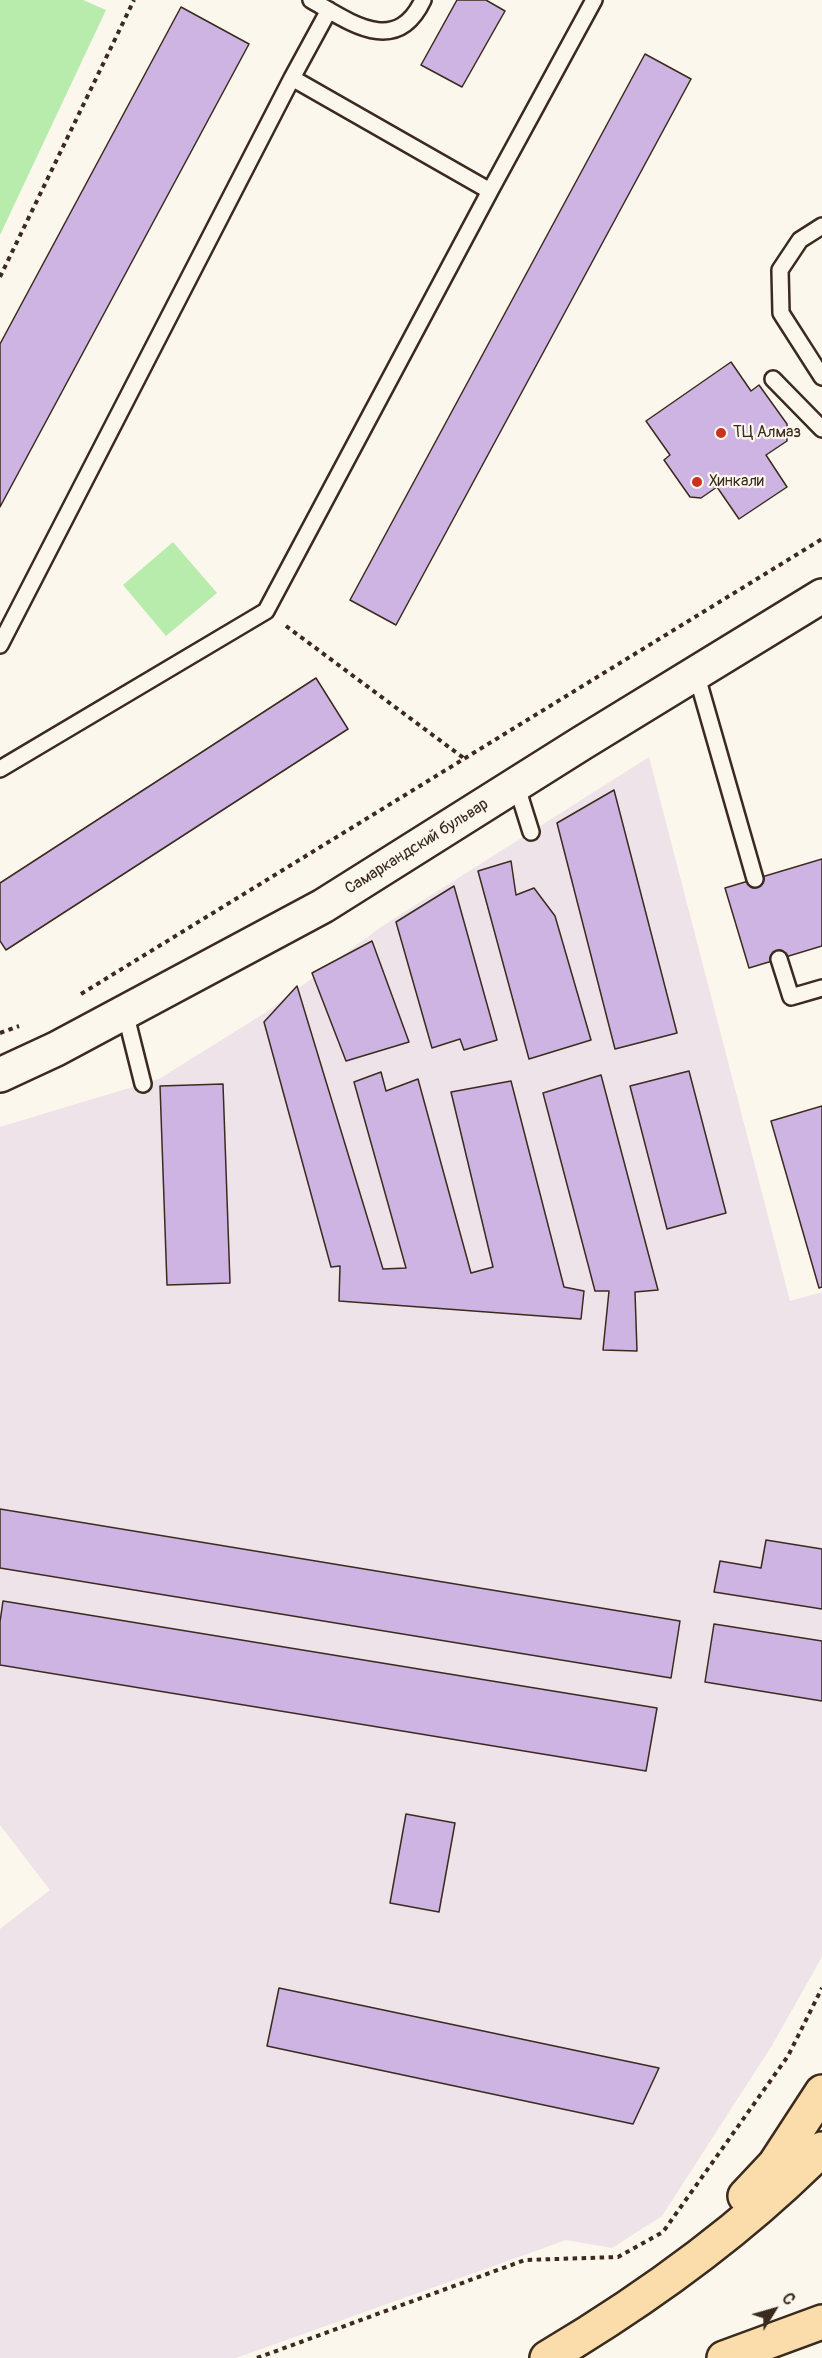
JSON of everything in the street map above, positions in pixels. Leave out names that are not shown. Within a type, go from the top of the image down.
[{"type":"main road","points":[[678,2271],[775,2164],[822,2092]]},
{"type":"main road","points":[[547,2358],[595,2329],[748,2220],[822,2149]]},
{"type":"main road","points":[[724,2358],[822,2322]]},
{"type":"street","name":"Самаркандский бульвар","points":[[0,1075],[56,1049],[323,906],[822,596]]},
{"type":"lane","points":[[311,0],[365,30],[395,30],[416,15],[423,0]]},
{"type":"lane","points":[[0,770],[266,611],[594,0]]},
{"type":"lane","points":[[0,645],[329,10]]},
{"type":"lane","points":[[292,78],[490,190]]},
{"type":"lane","points":[[822,226],[800,240],[780,270],[781,313],[822,377]]},
{"type":"lane","points":[[773,379],[822,429]]},
{"type":"lane","points":[[696,673],[755,879]]},
{"type":"lane","points":[[516,784],[531,832]]},
{"type":"lane","points":[[779,959],[791,997],[822,988]]},
{"type":"lane","points":[[125,1012],[142,1084]]},
{"type":"path","points":[[0,277],[134,0]]},
{"type":"path","points":[[76,997],[822,539]]},
{"type":"path","points":[[266,611],[465,759]]},
{"type":"path","points":[[0,1033],[27,1023]]},
{"type":"path","points":[[257,2358],[525,2260],[618,2257],[663,2232],[788,2056],[822,1988]]},
{"type":"shaded area","points":[[649,757],[790,1301],[822,1292],[822,1957],[771,2047],[662,2216],[612,2248],[566,2240],[236,2358],[0,2358],[0,1929],[50,1890],[0,1825],[0,1127],[159,1079],[268,1011],[381,927]]},
{"type":"green space","points":[[0,0],[83,0],[106,10],[0,235]]},
{"type":"green space","points":[[173,542],[217,593],[166,636],[123,585]]},
{"type":"building","points":[[457,0],[486,0],[505,11],[462,87],[421,65]]},
{"type":"building","points":[[181,7],[249,44],[0,507],[0,344]]},
{"type":"building","points":[[645,54],[691,79],[396,625],[350,600]]},
{"type":"building","name":"ТЦ Алмаз","points":[[731,362],[751,391],[759,385],[787,424],[787,441],[766,455],[787,487],[739,519],[717,487],[701,498],[690,497],[664,460],[670,455],[646,421]]},
{"type":"building","points":[[316,678],[348,729],[6,950],[0,941],[0,883]]},
{"type":"building","points":[[614,790],[677,1033],[615,1049],[557,823]]},
{"type":"building","points":[[822,859],[822,946],[749,968],[725,888]]},
{"type":"building","points":[[511,861],[516,895],[534,888],[555,916],[591,1040],[529,1059],[478,871]]},
{"type":"building","points":[[454,886],[497,1040],[464,1050],[460,1039],[432,1048],[396,922]]},
{"type":"building","points":[[372,941],[409,1042],[346,1061],[312,973]]},
{"type":"building","points":[[297,986],[383,1269],[406,1268],[354,1082],[381,1072],[386,1091],[418,1079],[471,1273],[493,1267],[451,1092],[511,1081],[564,1287],[584,1291],[581,1319],[339,1301],[340,1266],[331,1267],[264,1022]]},
{"type":"building","points":[[689,1071],[726,1213],[667,1229],[630,1086]]},
{"type":"building","points":[[601,1075],[658,1290],[635,1292],[637,1351],[603,1350],[609,1291],[595,1291],[543,1093]]},
{"type":"building","points":[[223,1084],[230,1283],[167,1285],[160,1086]]},
{"type":"building","points":[[822,1106],[822,1287],[819,1288],[771,1121]]},
{"type":"building","points":[[0,1509],[680,1621],[671,1678],[0,1568]]},
{"type":"building","points":[[766,1540],[822,1549],[822,1609],[714,1592],[720,1561],[761,1568]]},
{"type":"building","points":[[3,1601],[657,1708],[646,1771],[0,1665],[0,1622]]},
{"type":"building","points":[[714,1624],[822,1641],[822,1701],[705,1682]]},
{"type":"building","points":[[406,1814],[455,1823],[439,1912],[390,1903]]},
{"type":"building","points":[[279,1988],[659,2068],[633,2124],[267,2046]]},
{"type":"place","name":"ТЦ Алмаз","points":[[721,433]]},
{"type":"place","name":"Хинкали","points":[[697,482]]}]
